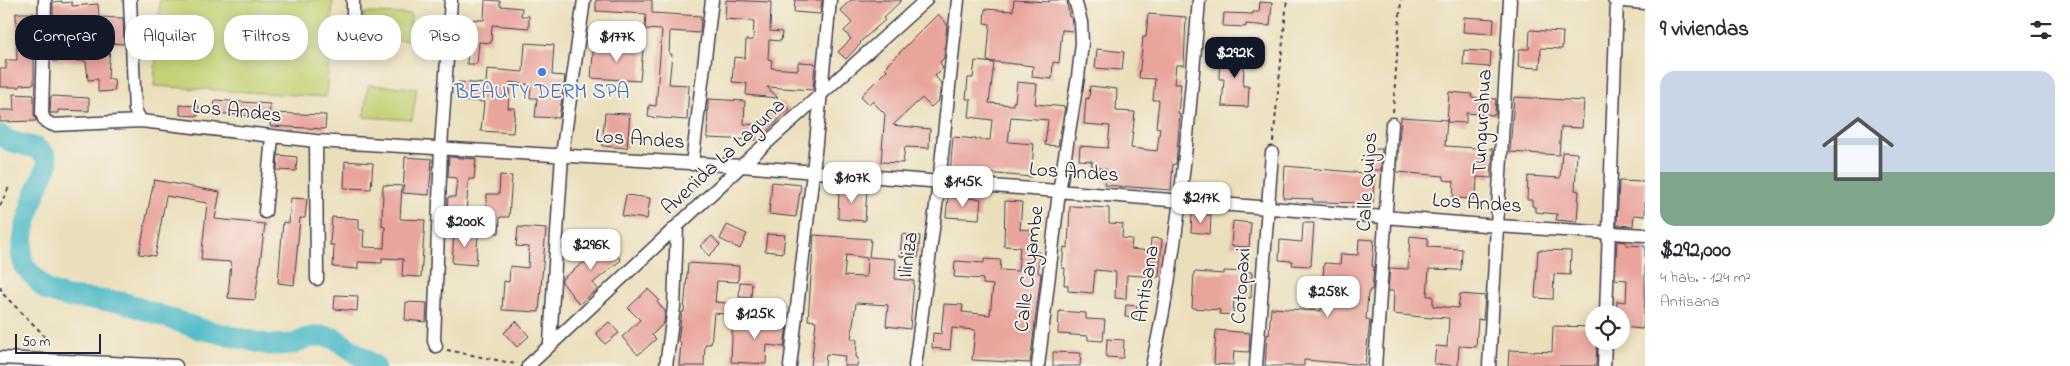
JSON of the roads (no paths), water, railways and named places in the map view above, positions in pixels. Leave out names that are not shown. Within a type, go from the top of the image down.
[{"type":"street","name":"Los Andes","points":[[45,0],[42,114],[45,122],[53,124],[141,122],[316,141],[741,166],[1497,226],[1645,235]]},
{"type":"street","points":[[130,0],[135,110],[141,122]]},
{"type":"street","points":[[353,0],[353,15]]},
{"type":"street","points":[[436,346],[434,341],[441,147],[451,0]]},
{"type":"street","points":[[550,343],[562,154],[584,0]]},
{"type":"street","points":[[692,164],[712,0]]},
{"type":"street","points":[[790,366],[813,173],[819,96],[830,0]]},
{"type":"street","name":"Avenida La Laguna","points":[[528,366],[550,343],[677,228],[741,166],[926,0]]},
{"type":"street","name":"Iliniza","points":[[915,366],[939,183],[958,0]]},
{"type":"street","name":"Calle Cayambe","points":[[1038,366],[1060,192],[1082,43],[1081,22],[1075,0]]},
{"type":"street","name":"Antisana","points":[[1152,366],[1163,316],[1181,200],[1199,0]]},
{"type":"street","name":"Tungurahua","points":[[1489,366],[1510,0]]},
{"type":"street","points":[[1606,305],[1616,0],[1645,3]]},
{"type":"street","name":"Calle Quijos","points":[[1374,366],[1392,124]]},
{"type":"street","points":[[265,212],[272,137]]},
{"type":"street","points":[[316,141],[316,279]]},
{"type":"street","name":"Cotopaxi","points":[[1256,366],[1272,153]]},
{"type":"street","points":[[666,366],[674,308],[677,228]]},
{"type":"street","points":[[1604,366],[1605,350]]},
{"type":"street","points":[[0,358],[29,363],[57,361],[176,366]]},
{"type":"waterway","points":[[0,135],[10,141],[36,148],[46,156],[48,164],[33,199],[25,228],[21,255],[25,267],[46,290],[66,297],[122,302],[200,329],[270,345],[294,344],[307,338],[321,336],[334,338],[375,366]]},
{"type":"place","name":"BEAUTY DERM SPA","points":[[542,72]]}]
